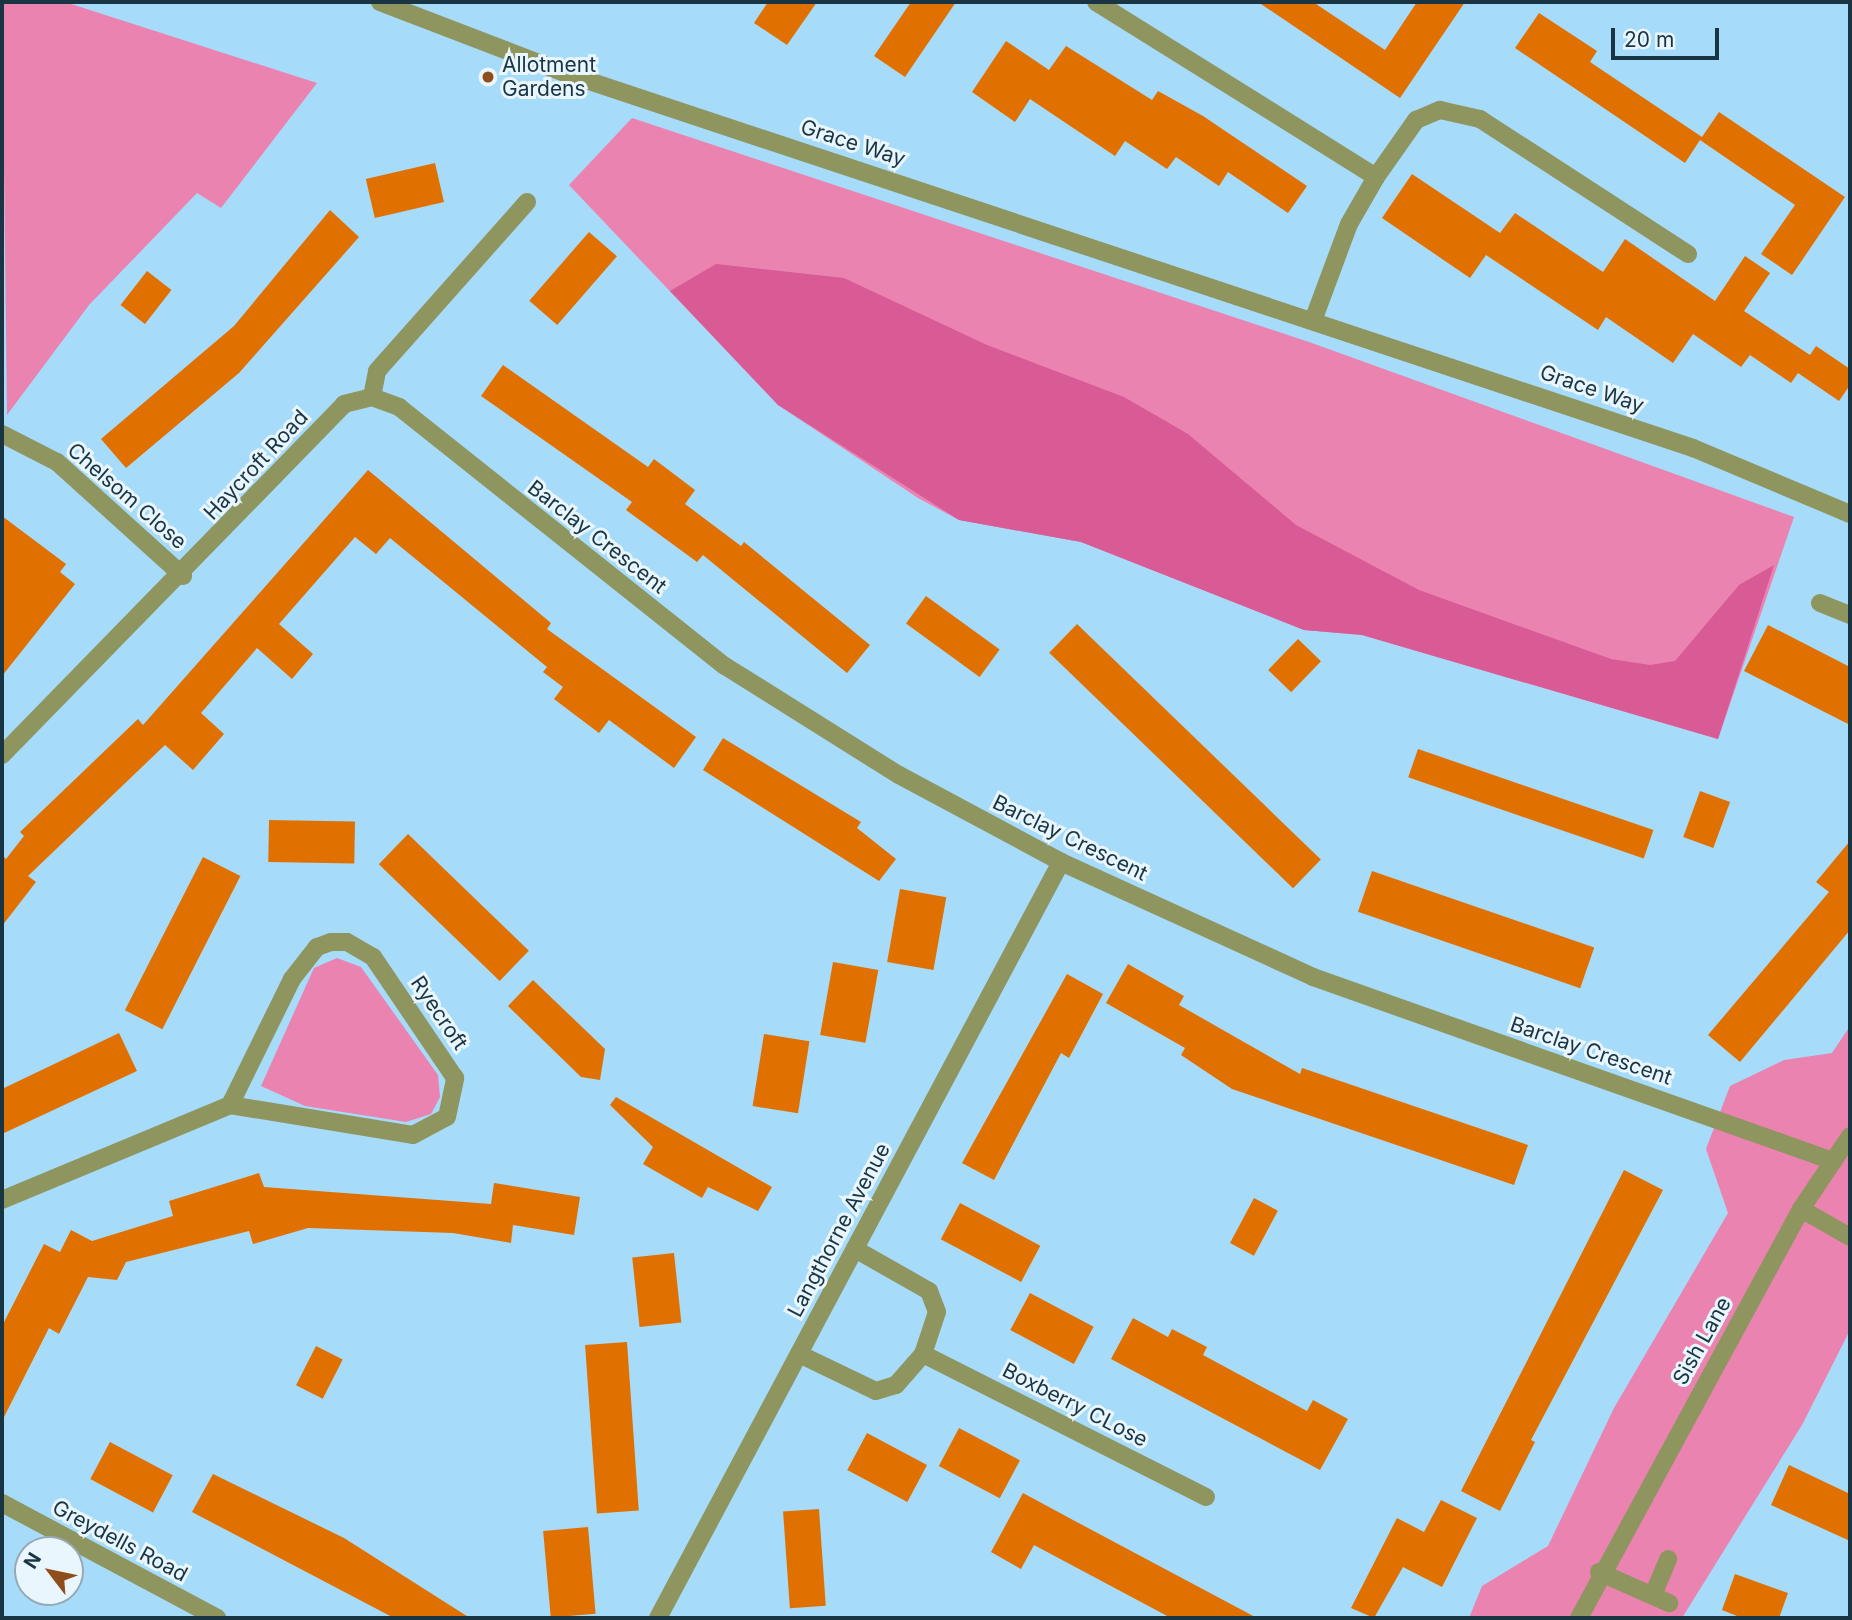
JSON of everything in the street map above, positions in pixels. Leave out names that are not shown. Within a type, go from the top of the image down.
[{"type":"street","name":"Grace Way","points":[[380,2],[568,74],[1314,318],[1693,448],[1850,514]]},
{"type":"street","points":[[1096,2],[1376,177]]},
{"type":"street","points":[[1314,318],[1349,224],[1376,177],[1416,120],[1440,110],[1469,114],[1688,254]]},
{"type":"street","points":[[372,397],[377,371],[527,202]]},
{"type":"street","name":"Haycroft Road","points":[[2,755],[183,576],[344,404],[372,397]]},
{"type":"street","name":"Barclay Crescent","points":[[372,397],[399,407],[725,666],[899,775],[1060,862],[1313,977],[1833,1161]]},
{"type":"street","name":"Chelsom Close","points":[[2,435],[57,462],[183,576]]},
{"type":"street","points":[[1820,603],[1850,615]]},
{"type":"street","name":"Langthorne Avenue","points":[[658,1618],[1060,862]]},
{"type":"street","name":"Ryecroft","points":[[331,942],[347,942],[373,957],[454,1078],[447,1117],[413,1135],[230,1105],[298,970],[317,947],[331,942]]},
{"type":"street","points":[[2,1200],[230,1105]]},
{"type":"street","name":"Sish Lane","points":[[1579,1618],[1599,1572],[1801,1209],[1850,1136]]},
{"type":"street","points":[[1801,1209],[1850,1237]]},
{"type":"street","points":[[799,1354],[876,1391],[896,1385],[923,1354],[937,1312],[929,1291],[855,1249]]},
{"type":"street","name":"Boxberry CLose","points":[[923,1354],[1206,1497]]},
{"type":"street","name":"Greydells Road","points":[[2,1503],[217,1618]]},
{"type":"street","points":[[1599,1572],[1661,1599],[1668,1559]]},
{"type":"shaded area","points":[[2,2],[65,2],[317,83],[221,208],[197,193],[89,305],[7,415]]},
{"type":"shaded area","points":[[632,118],[1309,342],[1794,517],[1718,739],[1362,635],[1304,630],[1081,542],[959,520],[918,498],[778,405],[569,185]]},
{"type":"shaded area","points":[[716,264],[844,278],[987,345],[1124,397],[1188,434],[1296,525],[1419,590],[1611,659],[1650,665],[1675,661],[1739,585],[1774,565],[1718,739],[1362,635],[1304,630],[1081,542],[959,520],[778,405],[670,291]]},
{"type":"shaded area","points":[[337,958],[361,967],[438,1075],[440,1097],[431,1114],[406,1122],[305,1106],[261,1086],[314,968]]},
{"type":"shaded area","points":[[1850,1026],[1850,1330],[1802,1425],[1682,1618],[1469,1618],[1482,1586],[1548,1546],[1614,1408],[1728,1213],[1706,1149],[1730,1086],[1784,1060],[1832,1053]]},
{"type":"building","points":[[768,2],[817,2],[787,45],[754,23]]},
{"type":"building","points":[[911,2],[956,2],[905,77],[874,56]]},
{"type":"building","points":[[1258,2],[1313,2],[1385,50],[1417,2],[1465,2],[1400,98]]},
{"type":"building","points":[[1539,13],[1597,51],[1590,62],[1702,137],[1719,112],[1845,197],[1792,275],[1761,254],[1795,205],[1700,140],[1685,163],[1515,48]]},
{"type":"building","points":[[1006,41],[1049,70],[1066,46],[1152,100],[1158,91],[1203,116],[1307,186],[1288,213],[1228,172],[1219,186],[1176,157],[1167,169],[1125,141],[1115,156],[1030,99],[1015,122],[972,92]]},
{"type":"building","points":[[435,163],[444,202],[375,218],[366,179]]},
{"type":"building","points":[[1412,174],[1500,233],[1515,213],[1603,272],[1625,239],[1715,301],[1745,256],[1770,273],[1744,311],[1810,355],[1816,346],[1850,369],[1850,385],[1839,401],[1798,373],[1791,383],[1750,355],[1741,367],[1693,334],[1673,363],[1606,317],[1598,330],[1486,255],[1470,278],[1382,218]]},
{"type":"building","points":[[330,210],[359,237],[239,373],[126,468],[101,439],[234,326]]},
{"type":"building","points":[[589,232],[617,256],[557,325],[529,301]]},
{"type":"building","points":[[147,271],[171,290],[145,324],[121,305]]},
{"type":"building","points":[[503,365],[648,467],[654,459],[695,490],[685,504],[741,546],[744,542],[870,645],[847,673],[703,555],[697,562],[626,510],[632,502],[481,396]]},
{"type":"building","points":[[368,470],[551,623],[547,629],[696,737],[674,768],[609,720],[599,733],[554,699],[563,687],[543,672],[547,667],[390,538],[376,554],[355,537],[279,624],[313,654],[292,679],[257,648],[201,713],[224,734],[193,770],[165,745],[28,876],[36,882],[2,926],[2,855],[6,859],[24,836],[20,832],[138,719],[143,725]]},
{"type":"building","points":[[2,516],[66,564],[60,572],[75,584],[2,676]]},
{"type":"building","points":[[926,596],[1000,649],[980,677],[906,624]]},
{"type":"building","points":[[1077,624],[1321,859],[1293,888],[1049,653]]},
{"type":"building","points":[[1768,625],[1850,667],[1850,725],[1744,671]]},
{"type":"building","points":[[1298,639],[1321,661],[1291,692],[1268,670]]},
{"type":"building","points":[[723,738],[861,822],[857,828],[896,859],[879,881],[703,770]]},
{"type":"building","points":[[1418,749],[1653,830],[1644,858],[1408,777]]},
{"type":"building","points":[[1700,791],[1730,802],[1713,848],[1683,837]]},
{"type":"building","points":[[269,820],[355,822],[354,863],[268,862]]},
{"type":"building","points":[[408,834],[529,951],[500,981],[379,864]]},
{"type":"building","points":[[1850,841],[1850,930],[1740,1062],[1708,1035],[1829,892],[1816,882]]},
{"type":"building","points":[[203,857],[240,876],[162,1029],[125,1010]]},
{"type":"building","points":[[1372,871],[1594,948],[1580,988],[1358,912]]},
{"type":"building","points":[[900,889],[946,897],[933,970],[887,962]]},
{"type":"building","points":[[833,962],[878,970],[865,1043],[820,1035]]},
{"type":"building","points":[[1128,964],[1184,996],[1179,1005],[1300,1074],[1302,1068],[1528,1145],[1514,1185],[1232,1089],[1181,1055],[1185,1048],[1106,1003]]},
{"type":"building","points":[[1067,974],[1103,994],[1069,1058],[1061,1053],[994,1180],[962,1163]]},
{"type":"building","points":[[533,980],[605,1049],[600,1080],[581,1077],[508,1006]]},
{"type":"building","points":[[119,1033],[137,1071],[2,1134],[2,1089]]},
{"type":"building","points":[[764,1034],[809,1041],[798,1113],[753,1106]]},
{"type":"building","points":[[616,1097],[772,1187],[758,1211],[708,1187],[702,1198],[643,1164],[653,1147],[610,1105]]},
{"type":"building","points":[[1624,1170],[1663,1190],[1531,1440],[1535,1442],[1500,1511],[1461,1491]]},
{"type":"building","points":[[259,1173],[264,1187],[491,1204],[494,1183],[580,1197],[574,1235],[513,1225],[511,1243],[453,1233],[308,1228],[253,1244],[249,1231],[126,1262],[117,1280],[88,1277],[59,1334],[49,1328],[2,1421],[2,1326],[44,1244],[60,1252],[71,1230],[92,1241],[173,1216],[169,1201]]},
{"type":"building","points":[[1254,1198],[1278,1211],[1254,1256],[1230,1243]]},
{"type":"building","points":[[960,1203],[1040,1246],[1021,1282],[941,1239]]},
{"type":"building","points":[[674,1253],[681,1323],[640,1327],[632,1257]]},
{"type":"building","points":[[1030,1293],[1094,1327],[1074,1364],[1010,1330]]},
{"type":"building","points":[[1133,1318],[1168,1337],[1172,1329],[1207,1347],[1203,1355],[1307,1411],[1313,1400],[1348,1419],[1320,1470],[1111,1359]]},
{"type":"building","points":[[627,1342],[639,1511],[597,1514],[585,1345]]},
{"type":"building","points":[[316,1346],[343,1360],[323,1399],[296,1385]]},
{"type":"building","points":[[959,1428],[1020,1460],[1000,1498],[939,1466]]},
{"type":"building","points":[[867,1433],[927,1465],[907,1502],[847,1470]]},
{"type":"building","points":[[110,1442],[173,1475],[153,1512],[90,1479]]},
{"type":"building","points":[[1789,1465],[1850,1494],[1850,1541],[1771,1505]]},
{"type":"building","points":[[213,1474],[344,1538],[470,1618],[394,1618],[192,1512]]},
{"type":"building","points":[[1023,1493],[1257,1618],[1171,1618],[1034,1545],[1021,1569],[991,1552]]},
{"type":"building","points":[[1441,1500],[1477,1518],[1442,1587],[1403,1567],[1374,1618],[1351,1608],[1397,1518],[1424,1532]]},
{"type":"building","points":[[819,1509],[826,1606],[790,1608],[783,1512]]},
{"type":"building","points":[[588,1527],[596,1614],[551,1618],[543,1531]]},
{"type":"building","points":[[1735,1574],[1788,1593],[1779,1618],[1742,1618],[1722,1610]]},
{"type":"place","name":"Allotment Gardens","points":[[488,77]]}]
